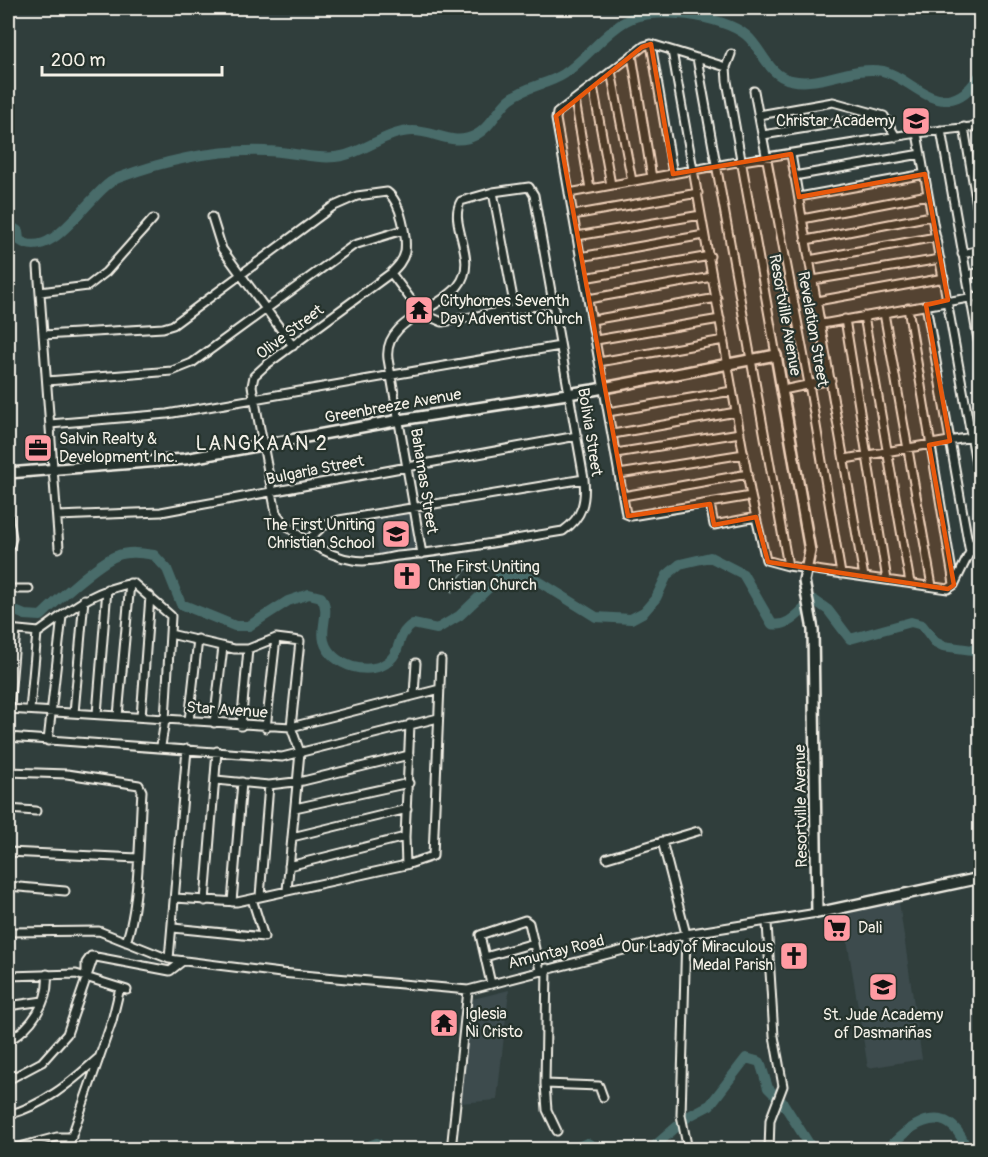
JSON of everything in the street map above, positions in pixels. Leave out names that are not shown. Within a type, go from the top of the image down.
[{"type":"street","points":[[651,44],[673,174]]},
{"type":"street","points":[[731,54],[726,67],[651,44],[632,55],[556,116],[628,516],[751,496]]},
{"type":"street","points":[[672,51],[751,496],[766,560],[788,566],[948,589],[954,585],[981,531]]},
{"type":"street","points":[[632,55],[652,178]]},
{"type":"street","points":[[697,58],[788,566]]},
{"type":"street","name":"Resortville Avenue","points":[[726,67],[809,543],[807,591],[813,630],[817,913]]},
{"type":"street","points":[[611,71],[632,181]]},
{"type":"street","points":[[593,86],[611,185]]},
{"type":"street","name":"Revelation Street","points":[[754,91],[809,384],[841,574]]},
{"type":"street","points":[[575,100],[590,189]]},
{"type":"street","points":[[759,115],[833,102],[884,116],[896,137]]},
{"type":"street","points":[[763,135],[884,116]]},
{"type":"street","points":[[569,193],[742,161],[917,133],[981,126]]},
{"type":"street","points":[[964,128],[981,223]]},
{"type":"street","points":[[941,130],[962,254],[971,298],[978,318],[981,351]]},
{"type":"street","points":[[917,133],[981,485]]},
{"type":"street","points":[[791,154],[864,577]]},
{"type":"street","points":[[794,176],[921,154]]},
{"type":"street","points":[[799,197],[925,174]]},
{"type":"street","name":"Bahamas Street","points":[[422,554],[388,345],[402,327],[458,286],[465,273],[465,251],[457,211],[465,198],[525,186],[532,189]]},
{"type":"street","name":"Bolivia Street","points":[[308,540],[350,560],[378,560],[563,531],[572,525],[582,511],[586,496],[584,479],[532,189]]},
{"type":"street","name":"Olive Street","points":[[240,273],[332,207],[382,190],[391,194],[403,230],[405,252],[402,260],[391,273],[254,376],[252,386],[254,400],[276,513],[284,524],[300,537],[308,540]]},
{"type":"street","points":[[493,192],[515,309]]},
{"type":"street","points":[[573,215],[698,193]]},
{"type":"street","points":[[802,219],[928,195]]},
{"type":"street","points":[[577,236],[701,214]]},
{"type":"street","points":[[806,240],[931,216]]},
{"type":"street","points":[[212,217],[222,249],[293,346]]},
{"type":"street","points":[[40,292],[88,286],[106,272],[153,219]]},
{"type":"street","points":[[47,381],[172,371],[209,352],[354,245],[370,238],[403,230]]},
{"type":"street","points":[[580,257],[704,235]]},
{"type":"street","points":[[809,260],[936,237]]},
{"type":"street","points":[[962,254],[981,250]]},
{"type":"street","points":[[584,278],[710,256]]},
{"type":"street","points":[[813,280],[940,259]]},
{"type":"street","points":[[38,267],[59,548]]},
{"type":"street","points":[[968,275],[981,272]]},
{"type":"street","points":[[43,335],[163,328],[173,325],[240,273]]},
{"type":"street","points":[[391,273],[421,313],[442,322],[553,303]]},
{"type":"street","points":[[588,299],[712,277]]},
{"type":"street","points":[[817,301],[944,278]]},
{"type":"street","points":[[822,324],[981,296]]},
{"type":"street","points":[[592,320],[717,298]]},
{"type":"street","points":[[926,305],[970,553]]},
{"type":"street","points":[[908,308],[954,585]]},
{"type":"street","points":[[884,313],[932,586]]},
{"type":"street","points":[[864,316],[910,583]]},
{"type":"street","points":[[596,340],[720,319]]},
{"type":"street","points":[[845,320],[887,580]]},
{"type":"street","points":[[599,362],[724,340]]},
{"type":"street","points":[[50,424],[167,414],[560,346]]},
{"type":"street","name":"Greenbreeze Avenue","points":[[8,473],[185,459],[570,392],[582,386],[606,385],[776,355]]},
{"type":"street","points":[[783,390],[831,380]]},
{"type":"street","points":[[608,412],[732,391]]},
{"type":"street","points":[[612,434],[736,412]]},
{"type":"street","points":[[616,453],[740,433]]},
{"type":"street","name":"Bulgaria Street","points":[[57,516],[161,512],[577,436]]},
{"type":"street","points":[[845,459],[972,437]]},
{"type":"street","points":[[619,474],[744,454]]},
{"type":"street","points":[[623,496],[748,474]]},
{"type":"street","points":[[308,540],[332,522],[584,479]]},
{"type":"street","points":[[710,504],[714,525],[756,517]]},
{"type":"street","points":[[8,513],[12,538],[8,552]]},
{"type":"street","points":[[118,716],[130,583]]},
{"type":"street","points":[[8,629],[38,633],[84,599],[107,589],[130,583],[150,596],[171,616],[165,720],[160,746]]},
{"type":"street","points":[[8,589],[30,589]]},
{"type":"street","points":[[97,714],[107,589]]},
{"type":"street","points":[[141,717],[150,596]]},
{"type":"street","points":[[74,713],[84,599]]},
{"type":"street","points":[[48,741],[62,616]]},
{"type":"street","points":[[8,709],[16,630]]},
{"type":"street","points":[[30,711],[38,633]]},
{"type":"street","points":[[170,634],[198,639],[223,647],[248,649],[276,638],[300,641],[291,728],[300,752],[287,890]]},
{"type":"street","points":[[266,728],[276,638]]},
{"type":"street","points":[[189,721],[198,639]]},
{"type":"street","points":[[214,723],[223,647]]},
{"type":"street","points":[[242,726],[248,649]]},
{"type":"street","points":[[176,898],[232,902],[252,899],[406,865],[433,856],[441,660]]},
{"type":"street","points":[[414,695],[416,663]]},
{"type":"street","name":"Star Avenue","points":[[8,709],[291,728],[440,688]]},
{"type":"street","points":[[8,737],[160,746],[282,757],[438,718]]},
{"type":"street","points":[[406,865],[410,724]]},
{"type":"street","points":[[8,932],[99,932],[170,959],[187,749]]},
{"type":"street","points":[[205,901],[217,752]]},
{"type":"street","points":[[216,780],[269,785],[297,782],[410,755]]},
{"type":"street","points":[[8,772],[67,774],[139,785],[142,791],[138,858],[132,928],[126,942]]},
{"type":"street","points":[[232,902],[242,783]]},
{"type":"street","points":[[295,808],[409,783]]},
{"type":"street","points":[[260,896],[269,785]]},
{"type":"street","points":[[8,809],[36,811]]},
{"type":"street","points":[[292,837],[407,809]]},
{"type":"street","points":[[607,858],[698,831]]},
{"type":"street","points":[[290,866],[405,837]]},
{"type":"street","points":[[662,841],[686,934],[681,1115],[688,1149]]},
{"type":"street","points":[[8,852],[138,858]]},
{"type":"street","name":"Amuntay Road","points":[[170,959],[281,973],[468,990],[686,934],[766,923],[981,878]]},
{"type":"street","points":[[8,886],[65,891]]},
{"type":"street","points":[[173,928],[264,937],[252,899]]},
{"type":"street","points":[[491,984],[481,933],[525,920],[529,923],[544,969],[547,1110],[557,1131]]},
{"type":"street","points":[[766,923],[774,1036],[783,1086],[768,1129],[768,1149]]},
{"type":"street","points":[[485,957],[534,943]]},
{"type":"street","points":[[8,1080],[42,1062],[67,1034],[74,1020],[94,956],[170,971],[183,961]]},
{"type":"street","points":[[8,1041],[30,1025],[43,1001],[47,974]]},
{"type":"street","points":[[8,976],[76,974],[124,989],[67,1149]]},
{"type":"street","points":[[452,1146],[468,990]]},
{"type":"street","points":[[8,1006],[43,1001]]},
{"type":"street","points":[[8,1115],[40,1103],[67,1086],[99,1058]]},
{"type":"street","points":[[545,1084],[599,1086],[603,1097]]},
{"type":"street","points":[[8,1149],[38,1141],[72,1137]]},
{"type":"street","points":[[35,1149],[38,1141]]},
{"type":"highlighted area","points":[[651,44],[673,174],[791,154],[799,197],[925,174],[948,300],[926,305],[950,441],[929,445],[954,585],[948,589],[768,562],[756,517],[714,525],[710,504],[628,516],[556,116],[642,47]]},
{"type":"shaded area","name":"The First Uniting Christian School","points":[[414,511],[420,551],[379,557],[373,517]]},
{"type":"shaded area","name":"St. Jude Academy of Dasmariñas","points":[[899,902],[922,1059],[868,1068],[843,915]]},
{"type":"shaded area","points":[[509,990],[497,1100],[460,1103],[473,999]]},
{"type":"waterway","points":[[8,224],[18,231],[19,240],[32,245],[45,242],[58,234],[107,185],[118,178],[191,157],[247,151],[275,151],[314,157],[342,156],[394,134],[413,131],[452,139],[468,138],[486,128],[510,99],[564,74],[609,33],[638,16],[669,13],[687,15],[705,18],[735,28],[752,41],[777,73],[791,80],[814,81],[860,71],[883,71],[900,78],[925,94],[943,100],[965,93],[980,75]]},
{"type":"waterway","points":[[8,608],[25,615],[41,616],[77,583],[108,560],[125,553],[154,555],[167,569],[181,604],[235,626],[249,626],[288,601],[309,594],[321,597],[325,608],[323,635],[328,650],[343,663],[362,669],[381,666],[389,661],[396,652],[403,634],[413,624],[437,629],[459,616],[499,578],[511,574],[535,579],[596,617],[631,619],[644,612],[656,598],[667,575],[680,564],[710,557],[743,574],[772,624],[778,625],[790,621],[814,600],[828,610],[850,639],[911,622],[922,625],[935,642],[943,646],[980,651]]},
{"type":"waterway","points":[[452,592],[460,576],[473,566],[485,565],[496,574],[504,576]]},
{"type":"waterway","points":[[650,1150],[689,1116],[710,1105],[746,1058],[760,1062],[768,1088],[783,1103],[813,1150]]},
{"type":"waterway","points":[[887,1150],[908,1131],[930,1120],[941,1120],[951,1124],[967,1150]]},
{"type":"waterway","points":[[358,1150],[377,1143],[384,1150]]},
{"type":"waterway","points":[[570,1150],[587,1143],[601,1150]]},
{"type":"waterway","points":[[442,1150],[452,1147],[465,1150]]},
{"type":"place","name":"Christar Academy","points":[[916,121]]},
{"type":"place","name":"Cityhomes Seventh Day Adventist Church","points":[[419,310]]},
{"type":"place","name":"Salvin Realty & Development Inc.","points":[[38,448]]},
{"type":"place","name":"The First Uniting Christian School","points":[[396,534]]},
{"type":"place","name":"The First Uniting Christian Church","points":[[407,576]]},
{"type":"place","name":"Dali","points":[[837,928]]},
{"type":"place","name":"Our Lady of Miraculous Medal Parish","points":[[794,956]]},
{"type":"place","name":"St. Jude Academy of Dasmariñas","points":[[883,987]]},
{"type":"place","name":"Iglesia Ni Cristo","points":[[444,1023]]},
{"type":"district","name":"LANGKAAN 2","points":[[262,443]]}]
